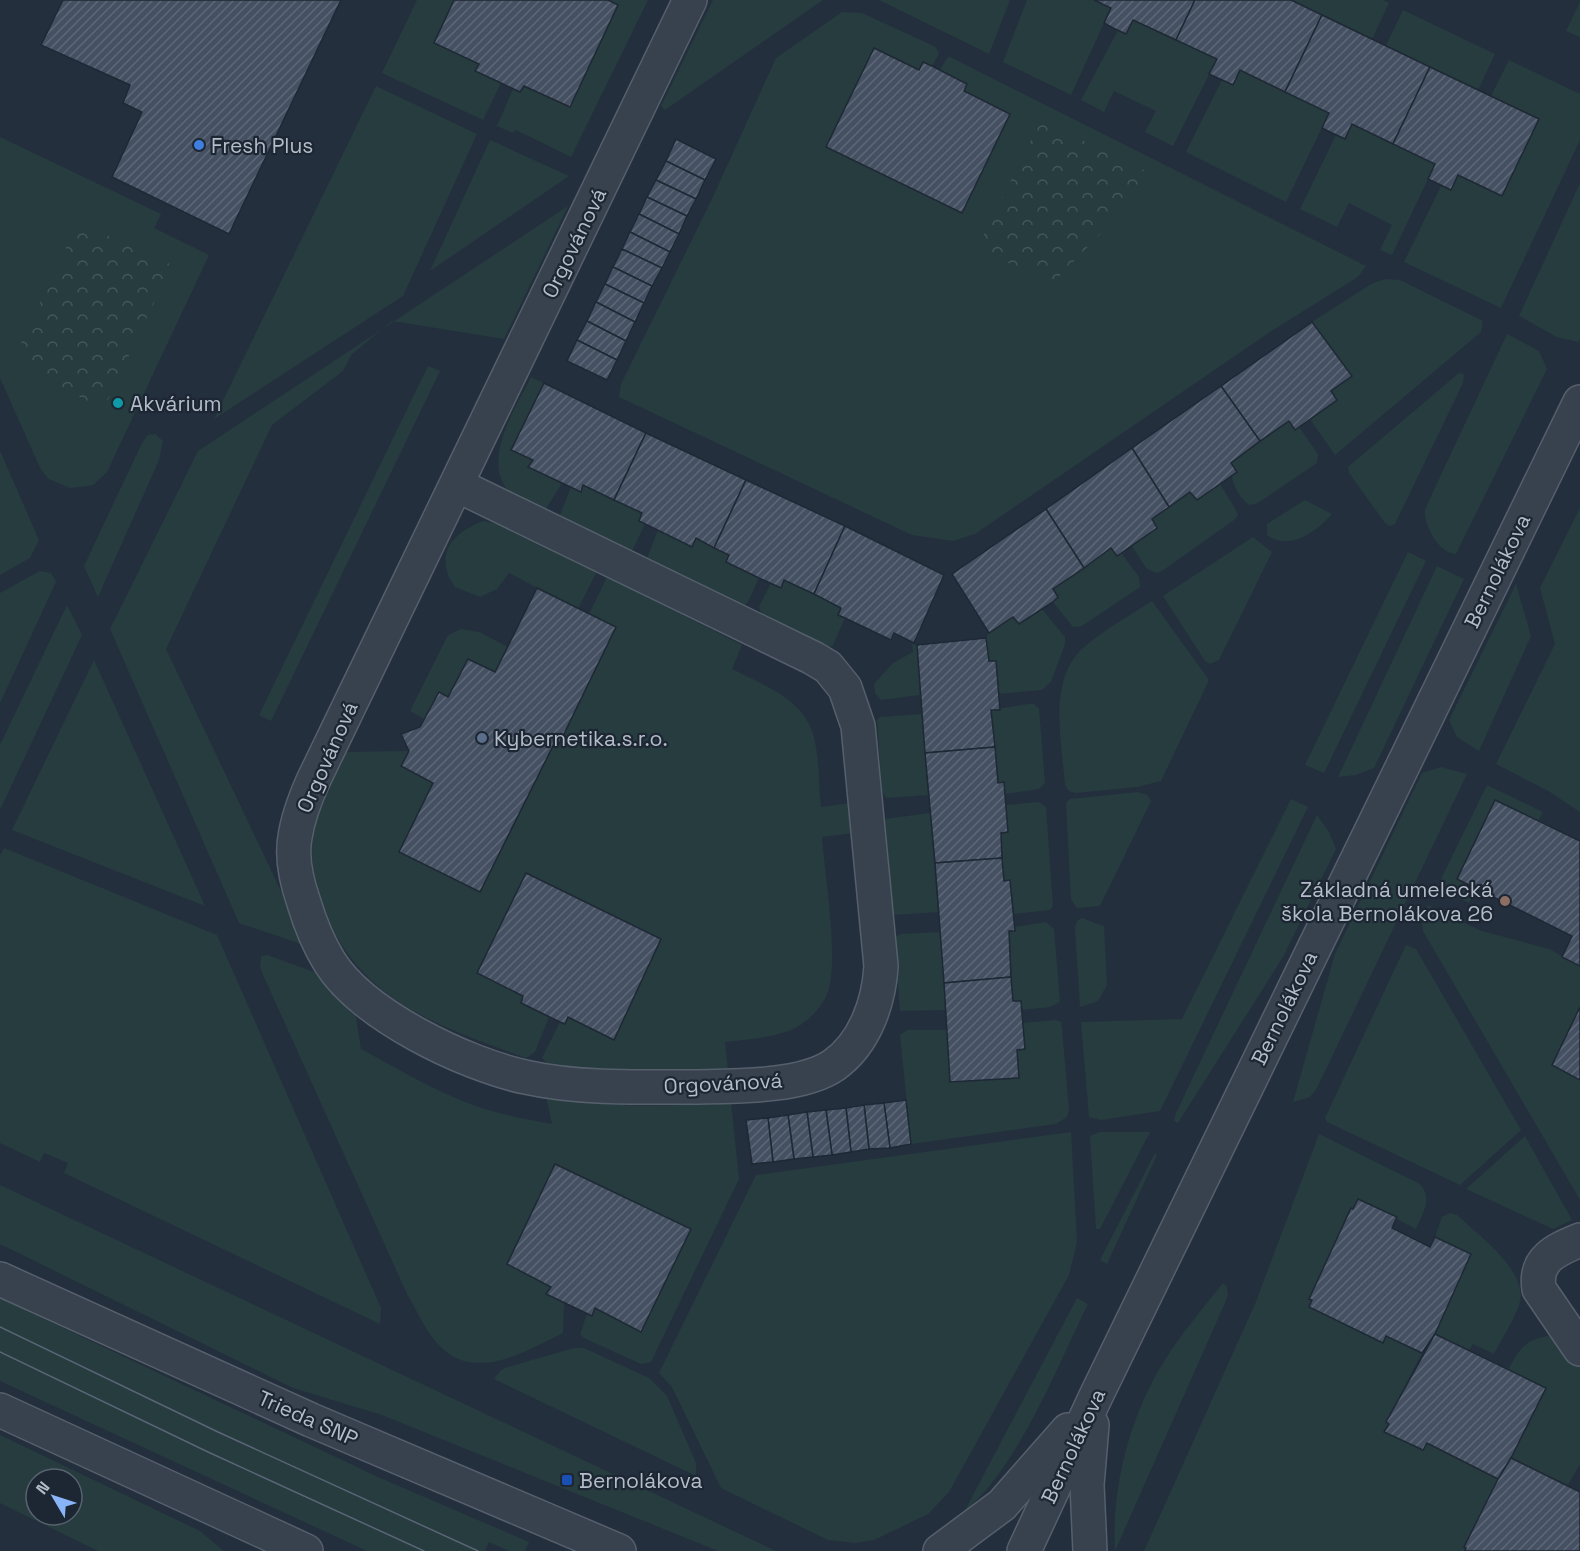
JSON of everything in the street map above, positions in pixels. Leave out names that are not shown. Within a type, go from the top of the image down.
[{"type":"street","name":"Orgovánová","points":[[457,485],[813,658],[828,667],[845,688],[858,726],[881,966],[878,1000],[867,1023],[836,1064],[805,1078],[732,1086],[608,1086],[526,1078],[491,1067],[403,1027],[361,996],[330,963],[310,925],[295,869],[294,838],[302,807],[690,0]]},
{"type":"street","name":"Bernolákova","points":[[1024,1551],[1095,1396],[1580,402]]},
{"type":"street","points":[[1580,1240],[1548,1256],[1538,1270],[1537,1280],[1539,1289],[1580,1349]]},
{"type":"street","name":"Trieda SNP","points":[[0,1279],[311,1420],[619,1551]]},
{"type":"street","points":[[940,1551],[1002,1505],[1095,1396]]},
{"type":"street","points":[[1090,1551],[1087,1485],[1095,1396]]},
{"type":"street","points":[[0,1410],[306,1551]]},
{"type":"green space","points":[[417,0],[454,0],[434,43],[479,64],[476,71],[501,83],[483,120],[382,73]]},
{"type":"green space","points":[[608,0],[648,0],[571,157],[516,130],[513,133],[497,126],[513,89],[520,92],[524,86],[570,107],[618,5]]},
{"type":"green space","points":[[713,0],[823,0],[665,110],[661,106]]},
{"type":"green space","points":[[879,0],[1010,0],[989,54]]},
{"type":"green space","points":[[1027,0],[1094,0],[1111,8],[1071,95],[1003,62]]},
{"type":"green space","points":[[1291,0],[1383,0],[1389,3],[1372,39]]},
{"type":"green space","points":[[1580,2],[1580,37],[1566,31]]},
{"type":"green space","points":[[1403,10],[1495,54],[1478,90],[1386,45]]},
{"type":"green space","points":[[842,12],[862,13],[936,47],[939,54],[932,66],[923,62],[919,70],[874,48],[826,147],[962,213],[1010,115],[964,91],[967,84],[940,70],[950,57],[1366,266],[1358,277],[1267,334],[975,534],[953,541],[912,535],[619,397],[621,384],[711,201],[776,58]]},
{"type":"green space","points":[[1133,20],[1217,59],[1173,146],[1145,132],[1156,111],[1114,91],[1104,112],[1081,100],[1118,30],[1126,34]]},
{"type":"green space","points":[[1509,60],[1580,94],[1580,140],[1501,308],[1404,262],[1441,186],[1451,190],[1458,175],[1502,196],[1539,120],[1491,96]]},
{"type":"green space","points":[[1240,70],[1329,113],[1286,202],[1186,152],[1222,80],[1233,85]]},
{"type":"green space","points":[[376,86],[477,134],[403,296],[214,419]]},
{"type":"green space","points":[[1041,120],[1156,176],[1052,284],[977,248]]},
{"type":"green space","points":[[1352,124],[1435,164],[1392,255],[1380,250],[1392,225],[1349,203],[1337,227],[1300,209],[1336,135],[1345,139]]},
{"type":"green space","points":[[0,137],[161,214],[154,228],[209,255],[107,472],[93,485],[70,488],[49,479],[41,470],[0,378]]},
{"type":"green space","points":[[490,140],[569,176],[430,271]]},
{"type":"green space","points":[[1580,183],[1580,339],[1578,342],[1557,337],[1519,316]]},
{"type":"green space","points":[[568,206],[504,339],[394,321]]},
{"type":"green space","points":[[78,222],[172,265],[103,410],[13,360]]},
{"type":"green space","points":[[1385,279],[1400,280],[1483,321],[1481,332],[1335,455],[1310,419],[1336,400],[1331,391],[1351,376],[1312,322],[1371,284]]},
{"type":"green space","points":[[383,329],[352,354],[343,371],[272,425],[166,649],[307,946],[239,923],[110,629],[198,451]]},
{"type":"green space","points":[[1507,334],[1539,351],[1547,369],[1456,554],[1450,553],[1433,538],[1425,516],[1425,509]]},
{"type":"green space","points":[[428,366],[440,371],[271,721],[259,715]]},
{"type":"green space","points":[[1459,373],[1464,374],[1463,383],[1395,524],[1390,526],[1385,523],[1349,473],[1348,467]]},
{"type":"green space","points":[[531,377],[544,383],[512,450],[533,460],[528,467],[562,483],[544,512],[511,494],[502,481],[499,467],[499,451],[503,435]]},
{"type":"green space","points":[[1289,421],[1295,430],[1299,427],[1318,454],[1317,463],[1258,503],[1250,505],[1241,497],[1235,486],[1231,463]]},
{"type":"green space","points":[[155,434],[163,441],[159,460],[98,597],[84,566],[142,443],[148,435]]},
{"type":"green space","points":[[0,451],[39,540],[30,558],[0,575]]},
{"type":"green space","points":[[1220,484],[1238,515],[1234,520],[1162,571],[1156,573],[1146,568],[1132,546],[1157,528],[1152,519],[1190,492],[1197,500]]},
{"type":"green space","points":[[583,485],[642,513],[639,521],[645,524],[632,551],[626,553],[558,520],[571,487],[580,491]]},
{"type":"green space","points":[[1305,500],[1332,514],[1311,533],[1294,540],[1276,540],[1267,535],[1267,524]]},
{"type":"green space","points":[[1580,508],[1580,812],[1550,792],[1496,764],[1555,644],[1540,588]]},
{"type":"green space","points":[[483,521],[511,527],[597,571],[578,609],[509,573],[497,589],[480,597],[455,587],[446,565],[449,546],[462,532]]},
{"type":"green space","points":[[658,530],[692,547],[696,538],[729,555],[727,562],[759,578],[748,602],[741,608],[646,561]]},
{"type":"green space","points":[[1253,537],[1272,552],[1219,660],[1210,664],[1205,661],[1163,596]]},
{"type":"green space","points":[[1111,548],[1117,556],[1121,553],[1139,577],[1140,587],[1082,626],[1073,627],[1053,602],[1058,597],[1053,589]]},
{"type":"green space","points":[[1408,552],[1426,561],[1324,773],[1305,765]]},
{"type":"green space","points":[[1437,566],[1464,579],[1374,768],[1356,775],[1338,777]]},
{"type":"green space","points":[[40,571],[51,573],[56,582],[0,703],[0,593]]},
{"type":"green space","points":[[607,577],[742,645],[732,669],[789,700],[799,709],[812,731],[816,749],[821,807],[851,803],[854,833],[822,837],[832,935],[831,973],[827,994],[817,1010],[807,1020],[789,1031],[771,1036],[725,1042],[728,1070],[608,1073],[549,1066],[542,1058],[560,1022],[565,1024],[568,1017],[614,1039],[661,939],[526,873],[477,973],[523,996],[521,1003],[549,1017],[535,1052],[526,1058],[432,1021],[404,1005],[378,986],[356,964],[337,937],[322,904],[317,886],[312,857],[316,818],[346,752],[409,751],[401,766],[433,783],[399,852],[480,892],[555,742],[559,744],[616,628],[589,614]]},
{"type":"green space","points":[[784,580],[841,608],[838,615],[845,618],[833,645],[827,649],[762,617],[759,607],[771,583],[781,588]]},
{"type":"green space","points":[[1516,584],[1531,636],[1479,751],[1457,737],[1449,720]]},
{"type":"green space","points":[[1152,601],[1209,680],[1161,781],[1138,787],[1075,793],[1069,791],[1065,785],[1059,713],[1065,677],[1072,662],[1091,641]]},
{"type":"green space","points":[[67,605],[82,635],[0,810],[0,745]]},
{"type":"green space","points":[[1042,609],[1065,637],[1065,644],[1051,682],[1042,690],[998,694],[996,661],[989,661],[987,637],[1002,622]]},
{"type":"green space","points":[[461,629],[479,632],[508,647],[495,672],[468,659],[448,697],[439,692],[424,719],[410,711],[448,635]]},
{"type":"green space","points":[[912,644],[917,645],[920,695],[881,700],[875,693],[874,684],[893,663],[913,652]]},
{"type":"green space","points":[[94,660],[205,906],[12,830]]},
{"type":"green space","points":[[1034,704],[1039,709],[1045,783],[1039,789],[1005,794],[1004,783],[998,783],[991,710]]},
{"type":"green space","points":[[922,714],[928,795],[886,798],[882,791],[877,720],[880,717]]},
{"type":"green space","points":[[1441,767],[1467,774],[1317,1088],[1310,1097],[1293,1102],[1335,954],[1422,773]]},
{"type":"green space","points":[[1487,785],[1543,812],[1538,821],[1495,800],[1457,879],[1476,889],[1469,903],[1437,887]]},
{"type":"green space","points":[[1138,792],[1147,795],[1151,801],[1100,906],[1077,908],[1071,899],[1066,803],[1070,799]]},
{"type":"green space","points":[[1291,799],[1308,807],[1160,1111],[1101,1120],[1089,1117],[1081,1022],[1182,1019]]},
{"type":"green space","points":[[1039,802],[1046,807],[1053,906],[1050,910],[1014,914],[1010,881],[1004,881],[1001,833],[1006,805]]},
{"type":"green space","points":[[930,813],[938,912],[893,915],[885,819]]},
{"type":"green space","points":[[1317,815],[1329,832],[1336,849],[1283,957],[1178,1123],[1174,1121],[1176,1113]]},
{"type":"green space","points":[[4,848],[217,935],[381,1308],[380,1324],[64,1173],[68,1163],[44,1153],[40,1162],[0,1143],[0,855]]},
{"type":"green space","points":[[1428,905],[1479,930],[1549,949],[1580,966],[1580,1007],[1552,1065],[1580,1080],[1580,1200],[1423,931],[1421,917]]},
{"type":"green space","points":[[1082,918],[1104,926],[1107,985],[1098,1001],[1080,1007],[1075,928],[1077,921]]},
{"type":"green space","points":[[1046,922],[1054,929],[1060,1002],[1050,1007],[1022,1010],[1021,1001],[1013,1001],[1009,931],[1015,931],[1015,927]]},
{"type":"green space","points":[[940,932],[946,1010],[900,1011],[894,938],[901,934]]},
{"type":"green space","points":[[1406,945],[1416,949],[1521,1130],[1460,1185],[1327,1122],[1325,1118]]},
{"type":"green space","points":[[267,955],[323,975],[355,1011],[361,1049],[430,1086],[484,1109],[552,1124],[546,1097],[638,1106],[731,1102],[739,1179],[651,1362],[641,1364],[584,1338],[580,1334],[587,1314],[592,1316],[595,1308],[641,1331],[555,1165],[507,1263],[551,1287],[547,1294],[564,1303],[563,1333],[515,1356],[482,1363],[466,1361],[450,1355],[436,1342],[407,1294],[260,968],[261,956]]},
{"type":"green space","points":[[1056,1020],[1061,1022],[1062,1028],[1069,1110],[1067,1117],[1056,1124],[911,1144],[900,1035],[907,1030],[947,1030],[950,1082],[1017,1050],[1023,1023]]},
{"type":"green space","points":[[1071,1132],[1077,1242],[1069,1275],[949,1492],[928,1514],[874,1540],[855,1543],[828,1540],[721,1488],[672,1387],[659,1373],[756,1175]]},
{"type":"green space","points":[[1100,1132],[1150,1132],[1100,1229],[1096,1229],[1090,1136]]},
{"type":"green space","points":[[1319,1134],[1420,1184],[1426,1200],[1416,1229],[1358,1199],[1353,1209],[1350,1209],[1309,1298],[1312,1300],[1309,1307],[1383,1343],[1386,1336],[1422,1353],[1386,1422],[1389,1424],[1385,1432],[1422,1450],[1427,1443],[1498,1479],[1464,1546],[1465,1551],[1144,1551],[1255,1304]]},
{"type":"green space","points":[[1525,1136],[1572,1220],[1553,1229],[1466,1189]]},
{"type":"green space","points":[[1155,1153],[1157,1155],[1107,1264],[1100,1260]]},
{"type":"green space","points":[[0,1185],[776,1551],[718,1551],[382,1415],[293,1388],[0,1244]]},
{"type":"green space","points":[[1450,1213],[1457,1215],[1489,1244],[1510,1268],[1517,1280],[1521,1293],[1519,1305],[1494,1354],[1473,1344],[1469,1350],[1435,1334],[1471,1254],[1435,1237],[1442,1217]]},
{"type":"green space","points":[[1223,1283],[1227,1287],[1228,1296],[1115,1551],[1117,1500],[1121,1473],[1127,1447],[1145,1397],[1170,1352]]},
{"type":"green space","points":[[0,1298],[378,1477],[529,1542],[525,1551],[509,1551],[489,1542],[485,1551],[367,1551],[0,1381]]},
{"type":"green space","points":[[1077,1298],[1088,1304],[1035,1415],[1002,1469],[984,1493],[964,1512]]},
{"type":"green space","points":[[1548,1336],[1560,1339],[1571,1350],[1580,1366],[1580,1464],[1568,1485],[1511,1458],[1546,1388],[1508,1370],[1523,1347],[1533,1340]]},
{"type":"green space","points":[[574,1348],[584,1348],[649,1378],[667,1396],[696,1463],[696,1476],[494,1379],[501,1370],[508,1367]]},
{"type":"green space","points":[[0,1435],[67,1467],[24,1467],[24,1515],[0,1503]]},
{"type":"green space","points":[[84,1475],[200,1531],[224,1551],[98,1551],[49,1527],[84,1527]]},
{"type":"building","name":"Fresh Plus","points":[[63,0],[341,0],[229,234],[112,177],[142,112],[123,103],[130,85],[41,45]]},
{"type":"building","points":[[454,0],[608,0],[618,5],[570,107],[524,86],[520,92],[475,71],[479,64],[434,43]]},
{"type":"building","points":[[1094,0],[1195,0],[1176,40],[1133,20],[1126,34],[1115,29],[1104,23],[1111,8]]},
{"type":"building","points":[[1195,0],[1291,0],[1322,15],[1285,92],[1240,70],[1233,85],[1209,74],[1217,59],[1176,40]]},
{"type":"building","points":[[1322,15],[1430,67],[1393,144],[1352,124],[1345,139],[1332,133],[1322,128],[1329,113],[1285,92]]},
{"type":"building","points":[[874,48],[919,70],[923,62],[932,66],[967,84],[964,91],[1010,114],[962,213],[826,147]]},
{"type":"building","points":[[1430,67],[1539,119],[1502,196],[1458,175],[1451,190],[1428,179],[1435,164],[1393,144]]},
{"type":"building","points":[[676,139],[716,159],[705,180],[666,161]]},
{"type":"building","points":[[666,161],[705,180],[696,199],[656,180]]},
{"type":"building","points":[[656,180],[696,199],[687,216],[647,197]]},
{"type":"building","points":[[647,197],[687,216],[679,234],[639,214]]},
{"type":"building","points":[[639,214],[679,234],[670,252],[630,232]]},
{"type":"building","points":[[630,232],[670,252],[662,268],[622,249]]},
{"type":"building","points":[[622,249],[662,268],[652,286],[613,267]]},
{"type":"building","points":[[613,267],[652,286],[644,303],[605,284]]},
{"type":"building","points":[[605,284],[644,303],[635,322],[596,302]]},
{"type":"building","points":[[596,302],[635,322],[626,341],[587,321]]},
{"type":"building","points":[[587,321],[626,341],[617,360],[577,340]]},
{"type":"building","points":[[1312,322],[1352,376],[1331,391],[1337,400],[1295,430],[1289,421],[1260,441],[1221,386]]},
{"type":"building","points":[[577,340],[617,360],[607,380],[567,361]]},
{"type":"building","points":[[544,383],[646,433],[614,500],[583,485],[581,492],[528,467],[533,460],[511,450]]},
{"type":"building","points":[[1221,386],[1260,441],[1231,463],[1237,472],[1197,500],[1190,492],[1169,507],[1132,448]]},
{"type":"building","points":[[646,433],[746,480],[714,548],[696,538],[692,547],[639,521],[642,513],[614,500]]},
{"type":"building","points":[[1132,448],[1169,507],[1152,519],[1157,528],[1117,556],[1111,548],[1084,568],[1046,509]]},
{"type":"building","points":[[746,480],[845,526],[814,594],[784,580],[781,588],[759,578],[726,562],[729,555],[714,548]]},
{"type":"building","points":[[1046,509],[1084,568],[1053,589],[1058,597],[1053,602],[1019,624],[1013,617],[989,633],[952,574]]},
{"type":"building","points":[[845,526],[944,575],[914,643],[894,633],[891,640],[838,615],[841,608],[814,594]]},
{"type":"building","name":"Kybernetika.s.r.o.","points":[[537,588],[616,627],[559,744],[555,742],[480,892],[399,852],[433,783],[401,766],[409,751],[401,734],[420,727],[439,692],[448,697],[468,659],[495,672]]},
{"type":"building","points":[[986,638],[989,661],[996,661],[1000,710],[991,710],[995,747],[925,753],[917,645]]},
{"type":"building","points":[[995,747],[998,783],[1004,782],[1008,832],[1001,833],[1002,858],[935,863],[925,753]]},
{"type":"building","points":[[1495,800],[1580,841],[1580,966],[1562,957],[1572,936],[1457,879]]},
{"type":"building","points":[[1002,858],[1004,881],[1010,880],[1015,931],[1009,931],[1011,977],[944,983],[935,863]]},
{"type":"building","points":[[526,873],[661,939],[614,1040],[568,1017],[565,1024],[521,1003],[523,996],[477,973]]},
{"type":"building","points":[[1011,977],[1013,1001],[1021,1001],[1025,1049],[1017,1050],[1019,1078],[950,1082],[944,983]]},
{"type":"building","points":[[1580,1007],[1580,1080],[1552,1065]]},
{"type":"building","points":[[906,1100],[911,1144],[890,1148],[884,1103]]},
{"type":"building","points":[[884,1103],[890,1148],[869,1149],[864,1105]]},
{"type":"building","points":[[864,1105],[869,1149],[851,1152],[846,1108]]},
{"type":"building","points":[[846,1108],[851,1152],[832,1155],[826,1110]]},
{"type":"building","points":[[826,1110],[832,1155],[813,1157],[807,1112]]},
{"type":"building","points":[[807,1112],[813,1157],[794,1159],[788,1115]]},
{"type":"building","points":[[788,1115],[794,1159],[773,1162],[768,1118]]},
{"type":"building","points":[[768,1118],[773,1162],[752,1164],[746,1120]]},
{"type":"building","points":[[555,1164],[691,1229],[641,1332],[595,1308],[592,1316],[546,1294],[551,1287],[507,1264]]},
{"type":"building","points":[[1358,1199],[1397,1217],[1392,1228],[1430,1247],[1435,1237],[1471,1254],[1435,1334],[1422,1353],[1386,1336],[1383,1343],[1309,1307],[1312,1300],[1309,1299],[1351,1208],[1353,1209]]},
{"type":"building","points":[[1435,1334],[1546,1388],[1498,1479],[1427,1443],[1423,1450],[1384,1432],[1389,1424],[1386,1422]]},
{"type":"building","points":[[1511,1458],[1580,1492],[1580,1551],[1465,1551],[1464,1547]]},
{"type":"tram line","points":[[0,1327],[218,1432],[478,1551]]},
{"type":"tram line","points":[[0,1352],[208,1452],[424,1551]]},
{"type":"place","name":"Fresh Plus","points":[[199,145]]},
{"type":"place","name":"Akvárium","points":[[118,403]]},
{"type":"place","name":"Kybernetika.s.r.o.","points":[[482,738]]},
{"type":"place","name":"Základná umelecká škola Bernolákova 26","points":[[1505,901]]},
{"type":"place","name":"Bernolákova","points":[[567,1480]]}]
